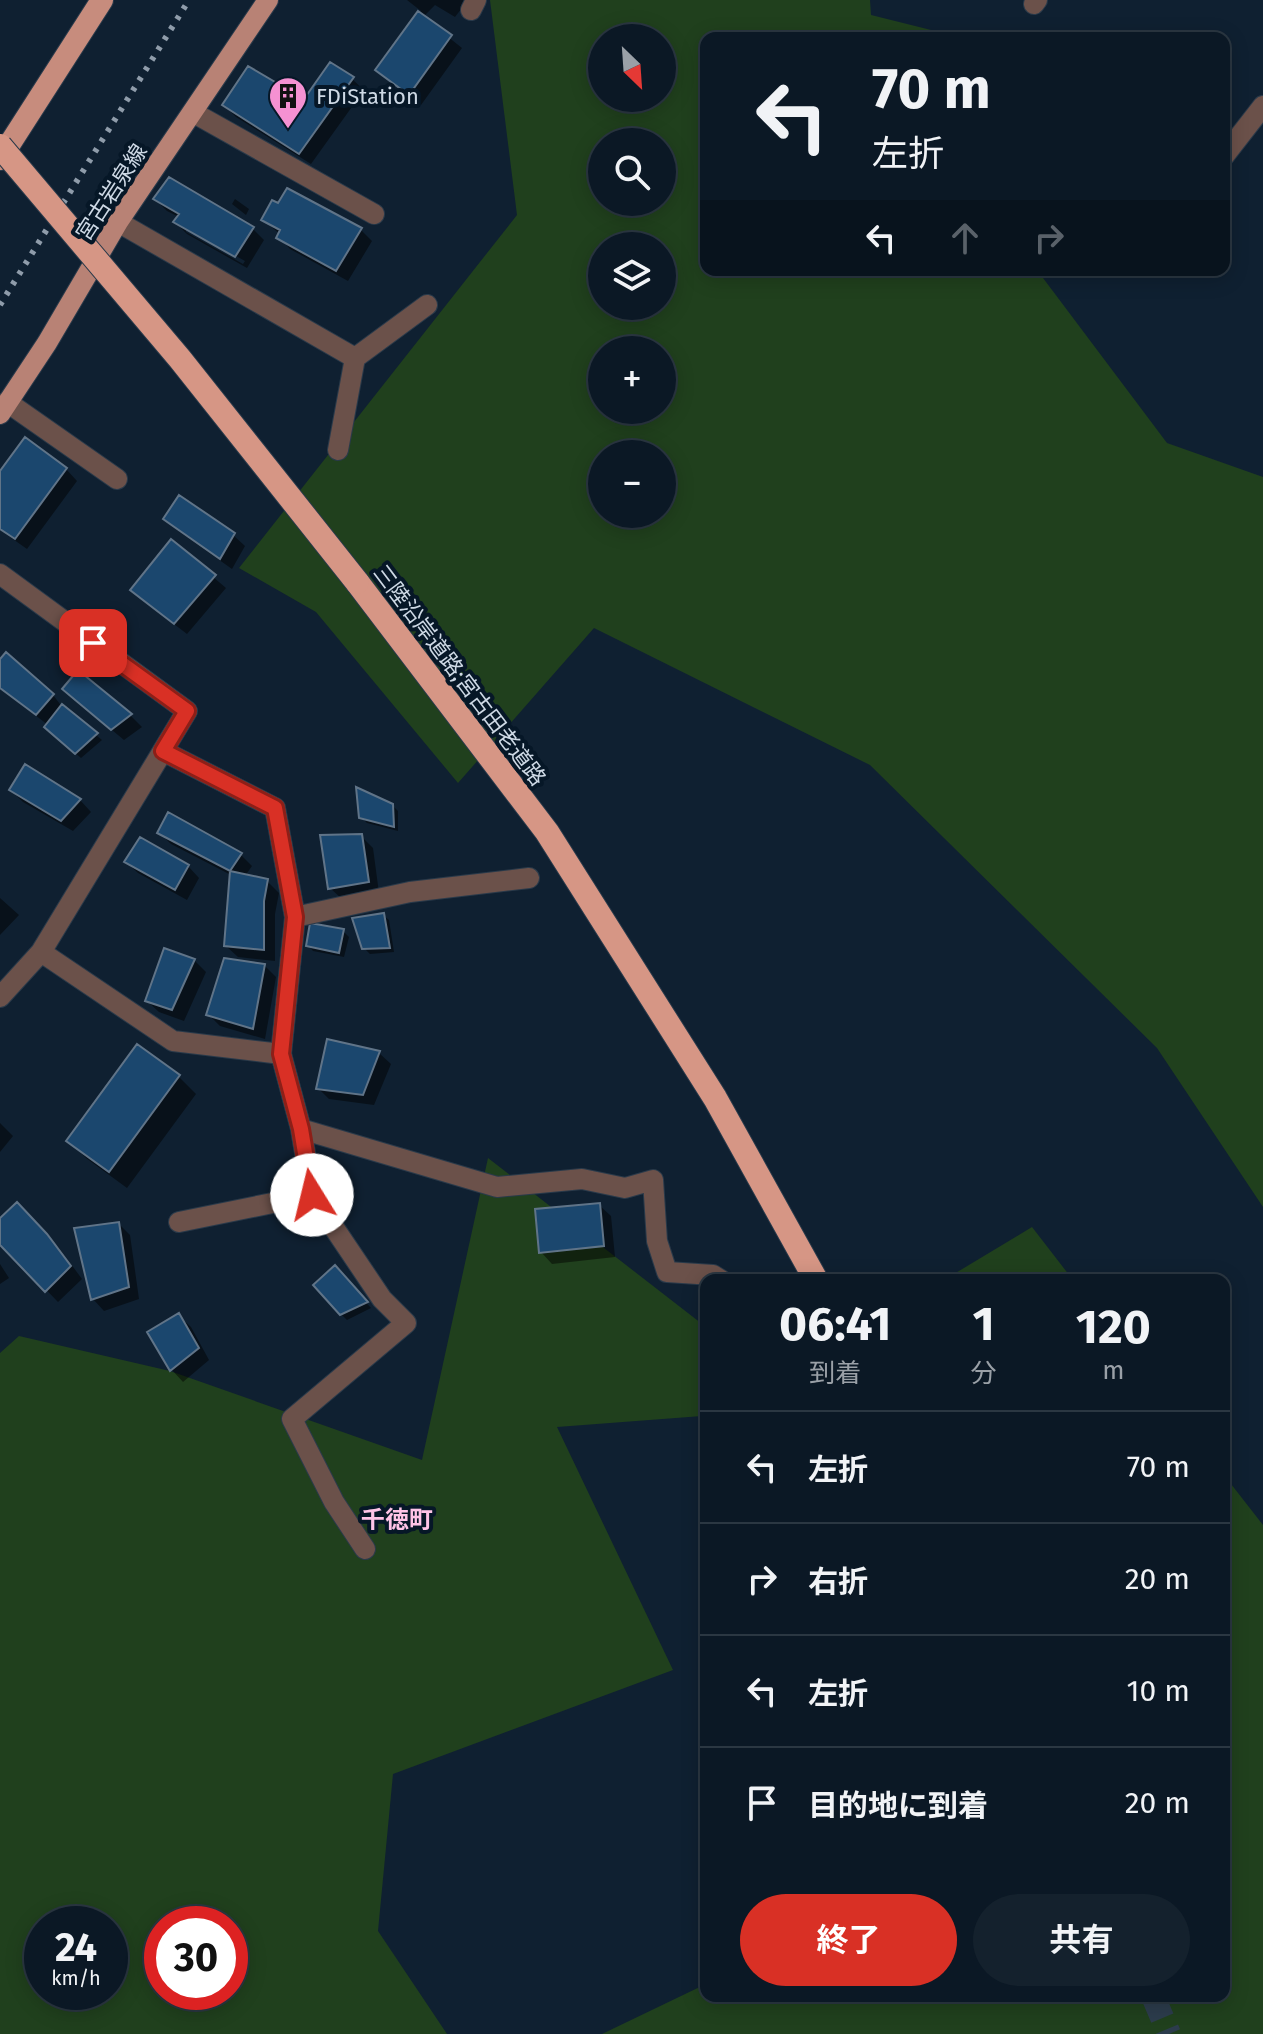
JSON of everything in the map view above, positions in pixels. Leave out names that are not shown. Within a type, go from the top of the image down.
[{"type":"highway","points":[[0,159],[102,0]]},
{"type":"highway","name":"三陸沿岸道路;宮古田老道路","points":[[0,146],[180,359],[357,582],[547,832],[715,1098],[813,1274]]},
{"type":"main road","name":"宮古岩泉線","points":[[3,408],[47,343],[118,222],[268,0]]},
{"type":"street","points":[[1230,148],[1263,106]]},
{"type":"street","points":[[194,113],[374,214]]},
{"type":"street","points":[[118,222],[355,358]]},
{"type":"street","points":[[338,450],[355,358],[427,305]]},
{"type":"street","points":[[3,408],[117,479]]},
{"type":"street","points":[[0,574],[187,711],[41,952],[0,997]]},
{"type":"street","points":[[163,751],[275,808],[295,917],[281,1054],[301,1129],[312,1195],[382,1299],[406,1323],[292,1419],[334,1502],[365,1549]]},
{"type":"street","points":[[295,917],[410,892],[529,878]]},
{"type":"street","points":[[41,952],[173,1041],[281,1054]]},
{"type":"street","points":[[301,1129],[497,1187],[582,1179],[625,1188],[653,1180],[657,1241],[667,1272],[700,1274]]},
{"type":"street","points":[[179,1222],[312,1195]]},
{"type":"green space","points":[[490,0],[870,0],[871,15],[939,32],[700,32],[700,276],[1042,276],[1167,443],[1263,477],[1263,1207],[1157,1048],[870,765],[594,628],[458,783],[316,612],[239,568],[517,215]]},
{"type":"green space","points":[[488,1158],[700,1322],[700,1416],[557,1427],[673,1670],[393,1774],[378,1931],[447,2034],[0,2034],[0,1353],[19,1336],[170,1371],[422,1460]]},
{"type":"green space","points":[[1032,1227],[1068,1274],[954,1274]]},
{"type":"green space","points":[[1230,1483],[1263,1525],[1263,2034],[602,2034],[700,1987],[700,2002],[1230,2002]]},
{"type":"building","points":[[418,11],[452,35],[409,95],[375,70]]},
{"type":"building","name":"FDiStation","points":[[330,62],[354,77],[299,154],[222,105],[248,66],[304,99]]},
{"type":"building","points":[[169,177],[254,227],[235,257],[173,222],[179,214],[153,199]]},
{"type":"building","points":[[287,188],[362,228],[336,271],[276,238],[280,230],[261,220],[272,200],[278,203]]},
{"type":"building","points":[[25,437],[67,468],[15,539],[0,529],[0,471]]},
{"type":"building","points":[[179,495],[235,533],[220,559],[163,519]]},
{"type":"building","points":[[171,539],[216,575],[174,624],[130,590]]},
{"type":"building","points":[[6,652],[54,694],[36,715],[0,688],[0,659]]},
{"type":"building","points":[[78,670],[132,714],[111,730],[62,689]]},
{"type":"building","points":[[62,704],[98,733],[75,754],[44,727]]},
{"type":"building","points":[[25,764],[81,799],[61,821],[9,790]]},
{"type":"building","points":[[356,787],[393,804],[394,827],[359,818]]},
{"type":"building","points":[[168,812],[242,853],[230,871],[157,833]]},
{"type":"building","points":[[362,834],[369,882],[328,889],[320,835]]},
{"type":"building","points":[[140,837],[189,865],[175,890],[124,862]]},
{"type":"building","points":[[230,871],[268,879],[264,901],[264,950],[224,946]]},
{"type":"building","points":[[384,913],[390,948],[362,949],[352,918]]},
{"type":"building","points":[[310,923],[344,929],[339,953],[306,946]]},
{"type":"building","points":[[164,948],[195,959],[172,1010],[145,1001]]},
{"type":"building","points":[[224,958],[265,964],[253,1029],[206,1015]]},
{"type":"building","points":[[327,1039],[380,1051],[363,1095],[316,1089]]},
{"type":"building","points":[[137,1044],[180,1075],[109,1172],[66,1141]]},
{"type":"building","points":[[17,1202],[71,1266],[45,1292],[0,1245],[0,1218]]},
{"type":"building","points":[[600,1203],[604,1246],[539,1253],[535,1209]]},
{"type":"building","points":[[119,1222],[129,1287],[91,1300],[74,1228]]},
{"type":"building","points":[[335,1265],[368,1302],[340,1315],[313,1285]]},
{"type":"building","points":[[179,1313],[199,1348],[170,1371],[147,1332]]},
{"type":"tunnel","points":[[1156,2002],[1169,2034]]},
{"type":"railway","points":[[0,305],[189,0]]},
{"type":"place","name":"FDiStation","points":[[288,130]]},
{"type":"district","name":"千徳町","points":[[397,1520]]},
{"type":"route","points":[[93,643],[187,711],[163,751],[275,808],[295,917],[281,1054],[301,1129],[312,1195]]}]
